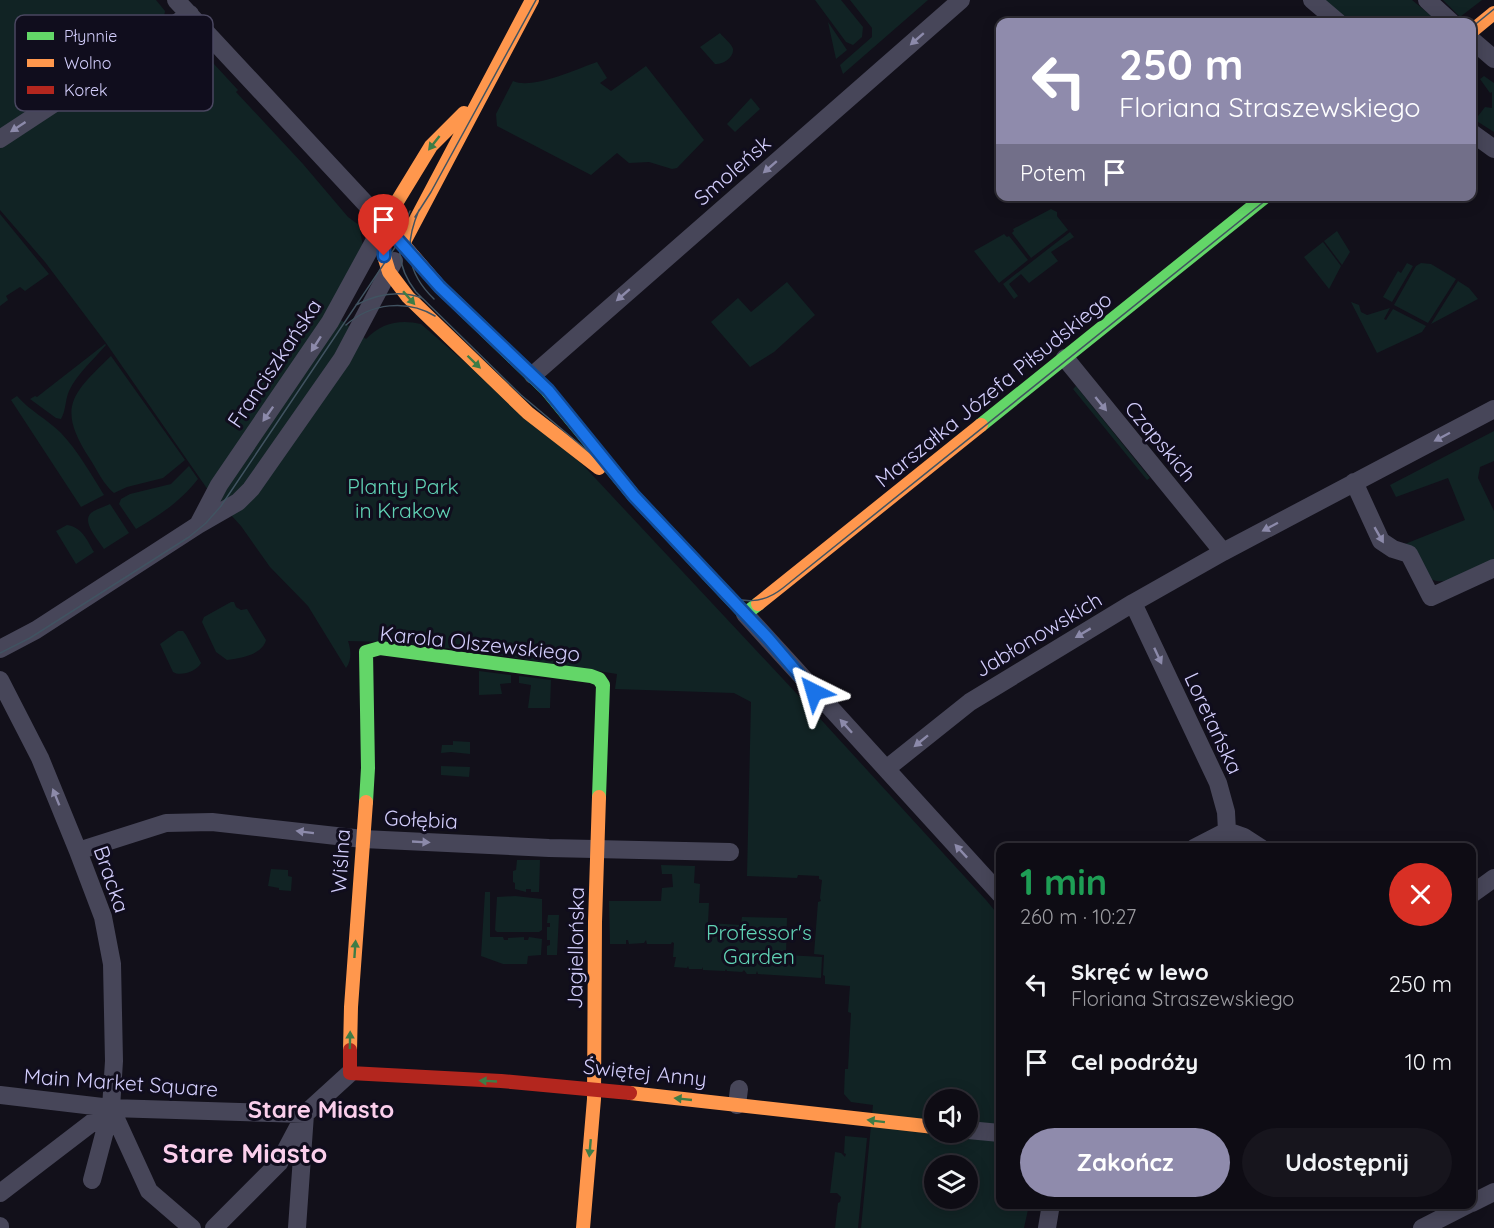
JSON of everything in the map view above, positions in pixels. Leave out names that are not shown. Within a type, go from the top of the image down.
[{"type":"street","points":[[177,0],[190,14]]},
{"type":"street","points":[[403,244],[532,0]]},
{"type":"street","name":"Smoleńsk","points":[[533,375],[961,0]]},
{"type":"street","points":[[1312,0],[1333,18]]},
{"type":"street","points":[[1427,0],[1447,18]]},
{"type":"street","points":[[1476,28],[1494,13]]},
{"type":"street","points":[[213,39],[440,287],[548,390],[634,496],[745,614],[996,890]]},
{"type":"street","points":[[1476,43],[1494,59]]},
{"type":"street","points":[[476,103],[445,130],[431,146],[384,224],[384,256],[389,272],[419,309],[528,413],[634,496]]},
{"type":"street","points":[[0,139],[43,111]]},
{"type":"street","points":[[1476,136],[1494,149]]},
{"type":"street","name":"Marszałka Józefa Piłsudskiego","points":[[745,614],[1260,201]]},
{"type":"street","name":"Franciszkańska","points":[[198,525],[219,485],[330,322],[384,224]]},
{"type":"street","name":"Franciszkańska","points":[[0,648],[36,630],[198,525],[238,502],[251,489],[342,359],[403,244]]},
{"type":"street","name":"Czapskich","points":[[1065,358],[1223,552]]},
{"type":"street","name":"Jabłonowskich","points":[[886,769],[970,702],[1133,603],[1223,552],[1494,409]]},
{"type":"street","points":[[1354,482],[1381,542],[1408,554],[1431,597],[1494,568]]},
{"type":"street","name":"Loretańska","points":[[1133,603],[1218,783],[1226,812],[1227,831]]},
{"type":"street","name":"Karola Olszewskiego","points":[[366,652],[380,648],[591,676]]},
{"type":"street","name":"Wiślna","points":[[350,1073],[351,1008],[368,768],[366,652]]},
{"type":"street","name":"Jagiellońska","points":[[583,1228],[594,1090],[603,685],[599,679],[591,676]]},
{"type":"street","name":"Bracka","points":[[0,680],[40,758],[78,851],[103,917],[112,964],[114,1061],[111,1108],[92,1180]]},
{"type":"street","name":"Gołębia","points":[[78,851],[166,823],[212,822],[363,839],[730,852]]},
{"type":"street","points":[[1204,843],[1227,831],[1253,843]]},
{"type":"street","points":[[1476,891],[1494,878]]},
{"type":"street","points":[[214,1228],[279,1162],[305,1113],[350,1073]]},
{"type":"street","name":"Świętej Anny","points":[[350,1073],[520,1083],[594,1090],[738,1097],[924,1125]]},
{"type":"street","name":"Main Market Square","points":[[0,1095],[111,1108],[305,1113]]},
{"type":"street","points":[[0,1193],[111,1108],[149,1191],[192,1228]]},
{"type":"street","points":[[297,1228],[305,1113]]},
{"type":"street","points":[[978,1131],[996,1133]]},
{"type":"street","points":[[1476,1200],[1494,1192]]},
{"type":"street","points":[[1047,1228],[1050,1209]]},
{"type":"street","points":[[1422,1228],[1457,1209]]},
{"type":"green space","name":"Planty Park in Krakow","points":[[0,0],[156,0],[165,11],[164,15],[15,15],[15,111],[213,111],[213,63],[238,90],[236,92],[303,164],[348,217],[359,225],[363,246],[329,311],[366,339],[378,329],[398,322],[421,324],[582,464],[986,900],[996,912],[994,918],[996,922],[996,1209],[1028,1209],[1024,1228],[861,1228],[873,1105],[851,1102],[844,1094],[845,1069],[848,1069],[850,986],[825,984],[824,955],[814,954],[822,880],[819,876],[798,875],[797,878],[747,876],[751,702],[734,693],[615,689],[617,674],[483,653],[382,642],[348,641],[350,655],[346,668],[308,606],[270,567],[241,526],[208,490],[106,343],[45,262],[0,210]]},
{"type":"green space","points":[[815,0],[841,0],[863,27],[862,37],[853,45],[846,42]]},
{"type":"green space","points":[[850,0],[928,0],[843,74],[840,65],[872,37],[872,28]]},
{"type":"green space","points":[[1323,0],[1412,0],[1434,18],[1345,18]]},
{"type":"green space","points":[[1443,0],[1482,0],[1460,17]]},
{"type":"green space","points":[[828,22],[847,50],[836,59]]},
{"type":"green space","points":[[720,33],[731,45],[733,52],[727,60],[715,64],[700,47]]},
{"type":"green space","points":[[597,62],[607,78],[600,83],[611,91],[646,66],[704,140],[677,168],[672,169],[649,162],[629,163],[617,153],[591,175],[497,126],[496,114],[513,81],[531,83],[543,81]]},
{"type":"green space","points":[[1484,76],[1494,83],[1494,132],[1476,121],[1485,107],[1492,108],[1492,92],[1490,93],[1480,79]]},
{"type":"green space","points":[[751,98],[760,109],[735,132],[727,124]]},
{"type":"green space","points":[[1051,209],[1057,212],[1057,216],[1068,230],[1031,258],[1012,233],[1013,229]]},
{"type":"green space","points":[[0,214],[49,274],[25,291],[20,287],[6,296],[8,300],[0,306]]},
{"type":"green space","points":[[1337,231],[1350,252],[1342,265],[1324,241]]},
{"type":"green space","points":[[1070,232],[1074,237],[1051,252],[1058,261],[1029,283],[1021,274],[1009,284],[1018,296],[1014,299],[1003,284]]},
{"type":"green space","points":[[1004,234],[1009,236],[1028,260],[999,283],[974,251]]},
{"type":"green space","points":[[1323,242],[1341,266],[1329,289],[1304,257]]},
{"type":"green space","points":[[1407,263],[1413,266],[1392,302],[1383,297],[1398,271],[1401,273]]},
{"type":"green space","points":[[1421,263],[1431,264],[1456,279],[1428,323],[1394,305],[1416,266]]},
{"type":"green space","points":[[1458,281],[1469,288],[1478,299],[1431,324]]},
{"type":"green space","points":[[787,282],[815,315],[774,352],[750,367],[711,322],[738,298],[751,312]]},
{"type":"green space","points":[[1351,302],[1359,305],[1361,312],[1367,315],[1390,308],[1384,319],[1386,320],[1393,309],[1426,326],[1422,332],[1377,353]]},
{"type":"green space","points":[[105,344],[72,385],[61,419],[56,418],[30,399],[37,397]]},
{"type":"green space","points":[[111,356],[185,460],[163,478],[127,487],[114,493],[104,482],[80,441],[73,426],[71,414],[78,392]]},
{"type":"green space","points":[[1076,386],[1150,478],[1147,480],[1073,389]]},
{"type":"green space","points":[[17,396],[67,440],[104,495],[81,507],[11,400]]},
{"type":"green space","points":[[1494,431],[1494,461],[1480,467],[1478,478],[1494,511],[1494,560],[1454,579],[1438,581],[1431,579],[1405,544],[1465,520],[1448,478],[1396,497],[1390,485]]},
{"type":"green space","points":[[189,466],[198,479],[170,507],[136,529],[119,504],[121,499],[130,494],[171,484]]},
{"type":"green space","points":[[110,504],[129,533],[104,549],[89,526],[88,517],[91,513]]},
{"type":"green space","points":[[67,525],[80,531],[94,552],[76,564],[56,531]]},
{"type":"green space","points":[[234,602],[241,610],[247,609],[266,640],[256,652],[227,660],[216,652],[202,622],[204,617]]},
{"type":"green space","points":[[178,631],[183,631],[186,635],[201,663],[184,673],[173,672],[160,644]]},
{"type":"green space","points":[[479,671],[511,675],[511,683],[500,684],[502,694],[479,695]]},
{"type":"green space","points":[[519,676],[551,680],[550,708],[528,708],[531,685],[519,683]]},
{"type":"green space","points":[[453,741],[470,742],[470,754],[441,753],[442,745],[453,745]]},
{"type":"green space","points":[[441,766],[470,767],[469,777],[441,775]]},
{"type":"green space","points":[[517,860],[540,860],[539,892],[531,892],[531,889],[526,889],[526,892],[515,889],[513,871],[516,870]]},
{"type":"green space","name":"Professor's Garden","points":[[661,865],[695,866],[694,883],[700,884],[699,903],[709,903],[708,923],[741,925],[742,917],[787,918],[786,955],[822,957],[821,978],[758,974],[757,971],[756,974],[747,974],[744,970],[742,972],[726,969],[725,971],[703,970],[703,967],[702,969],[689,969],[688,966],[687,968],[674,967],[676,957],[673,957],[674,943],[672,942],[671,944],[647,944],[646,940],[644,943],[629,944],[626,940],[626,944],[610,944],[609,901],[661,901],[662,888],[673,887],[672,874],[662,874]]},
{"type":"green space","points":[[271,869],[288,870],[288,876],[292,877],[291,891],[268,886]]},
{"type":"green space","points":[[485,892],[490,892],[490,937],[503,937],[504,940],[524,937],[524,940],[528,940],[529,937],[542,939],[541,955],[528,956],[527,964],[503,964],[481,956]]},
{"type":"green space","points":[[497,897],[542,899],[542,930],[539,932],[497,932],[495,930]]},
{"type":"green space","points":[[548,915],[559,915],[557,955],[547,955],[547,946],[550,945],[550,940],[547,940],[547,927],[550,927],[550,923],[547,923]]},
{"type":"green space","points":[[845,1136],[867,1138],[858,1228],[835,1228],[838,1203],[841,1197],[837,1193],[830,1193],[835,1152],[845,1157]]},
{"type":"tram line","points":[[415,217],[536,0]]},
{"type":"tram line","points":[[1476,24],[1494,9]]},
{"type":"tram line","points":[[410,211],[402,233],[400,253],[405,273],[416,292],[521,395],[590,453],[720,590],[735,598],[752,601],[768,597],[783,588],[1265,201]]},
{"type":"tram line","points":[[419,210],[411,235],[410,258],[418,279],[434,299]]},
{"type":"tram line","points":[[0,653],[30,638],[189,537],[206,523],[221,506],[400,240]]},
{"type":"tram line","points":[[356,305],[388,294],[405,294],[422,298]]},
{"type":"tram line","points":[[346,325],[367,312],[389,306],[413,307],[435,316]]},
{"type":"traffic: fast","points":[[981,425],[1260,201]]},
{"type":"traffic: fast","points":[[463,309],[547,390],[634,496],[745,614],[758,604]]},
{"type":"traffic: fast","points":[[366,802],[368,768],[366,652],[380,648],[591,676],[599,679],[603,685],[599,797]]},
{"type":"traffic: slow","points":[[463,309],[440,287],[403,244],[532,0]]},
{"type":"traffic: slow","points":[[1476,28],[1494,13]]},
{"type":"traffic: slow","points":[[464,113],[431,146],[384,223],[384,256],[389,272],[408,297],[528,413],[599,468]]},
{"type":"traffic: slow","points":[[758,604],[981,425]]},
{"type":"traffic: slow","points":[[583,1228],[594,1099],[595,922],[599,797]]},
{"type":"traffic: slow","points":[[350,1050],[366,802]]},
{"type":"traffic: slow","points":[[630,1093],[924,1126]]},
{"type":"traffic: jam","points":[[350,1050],[350,1073],[501,1081],[630,1093]]},
{"type":"district","name":"Stare Miasto","points":[[321,1109]]},
{"type":"district","name":"Stare Miasto","points":[[245,1153]]},
{"type":"route","points":[[384,256],[384,224],[440,287],[548,390],[634,496],[768,638],[814,692]]}]
